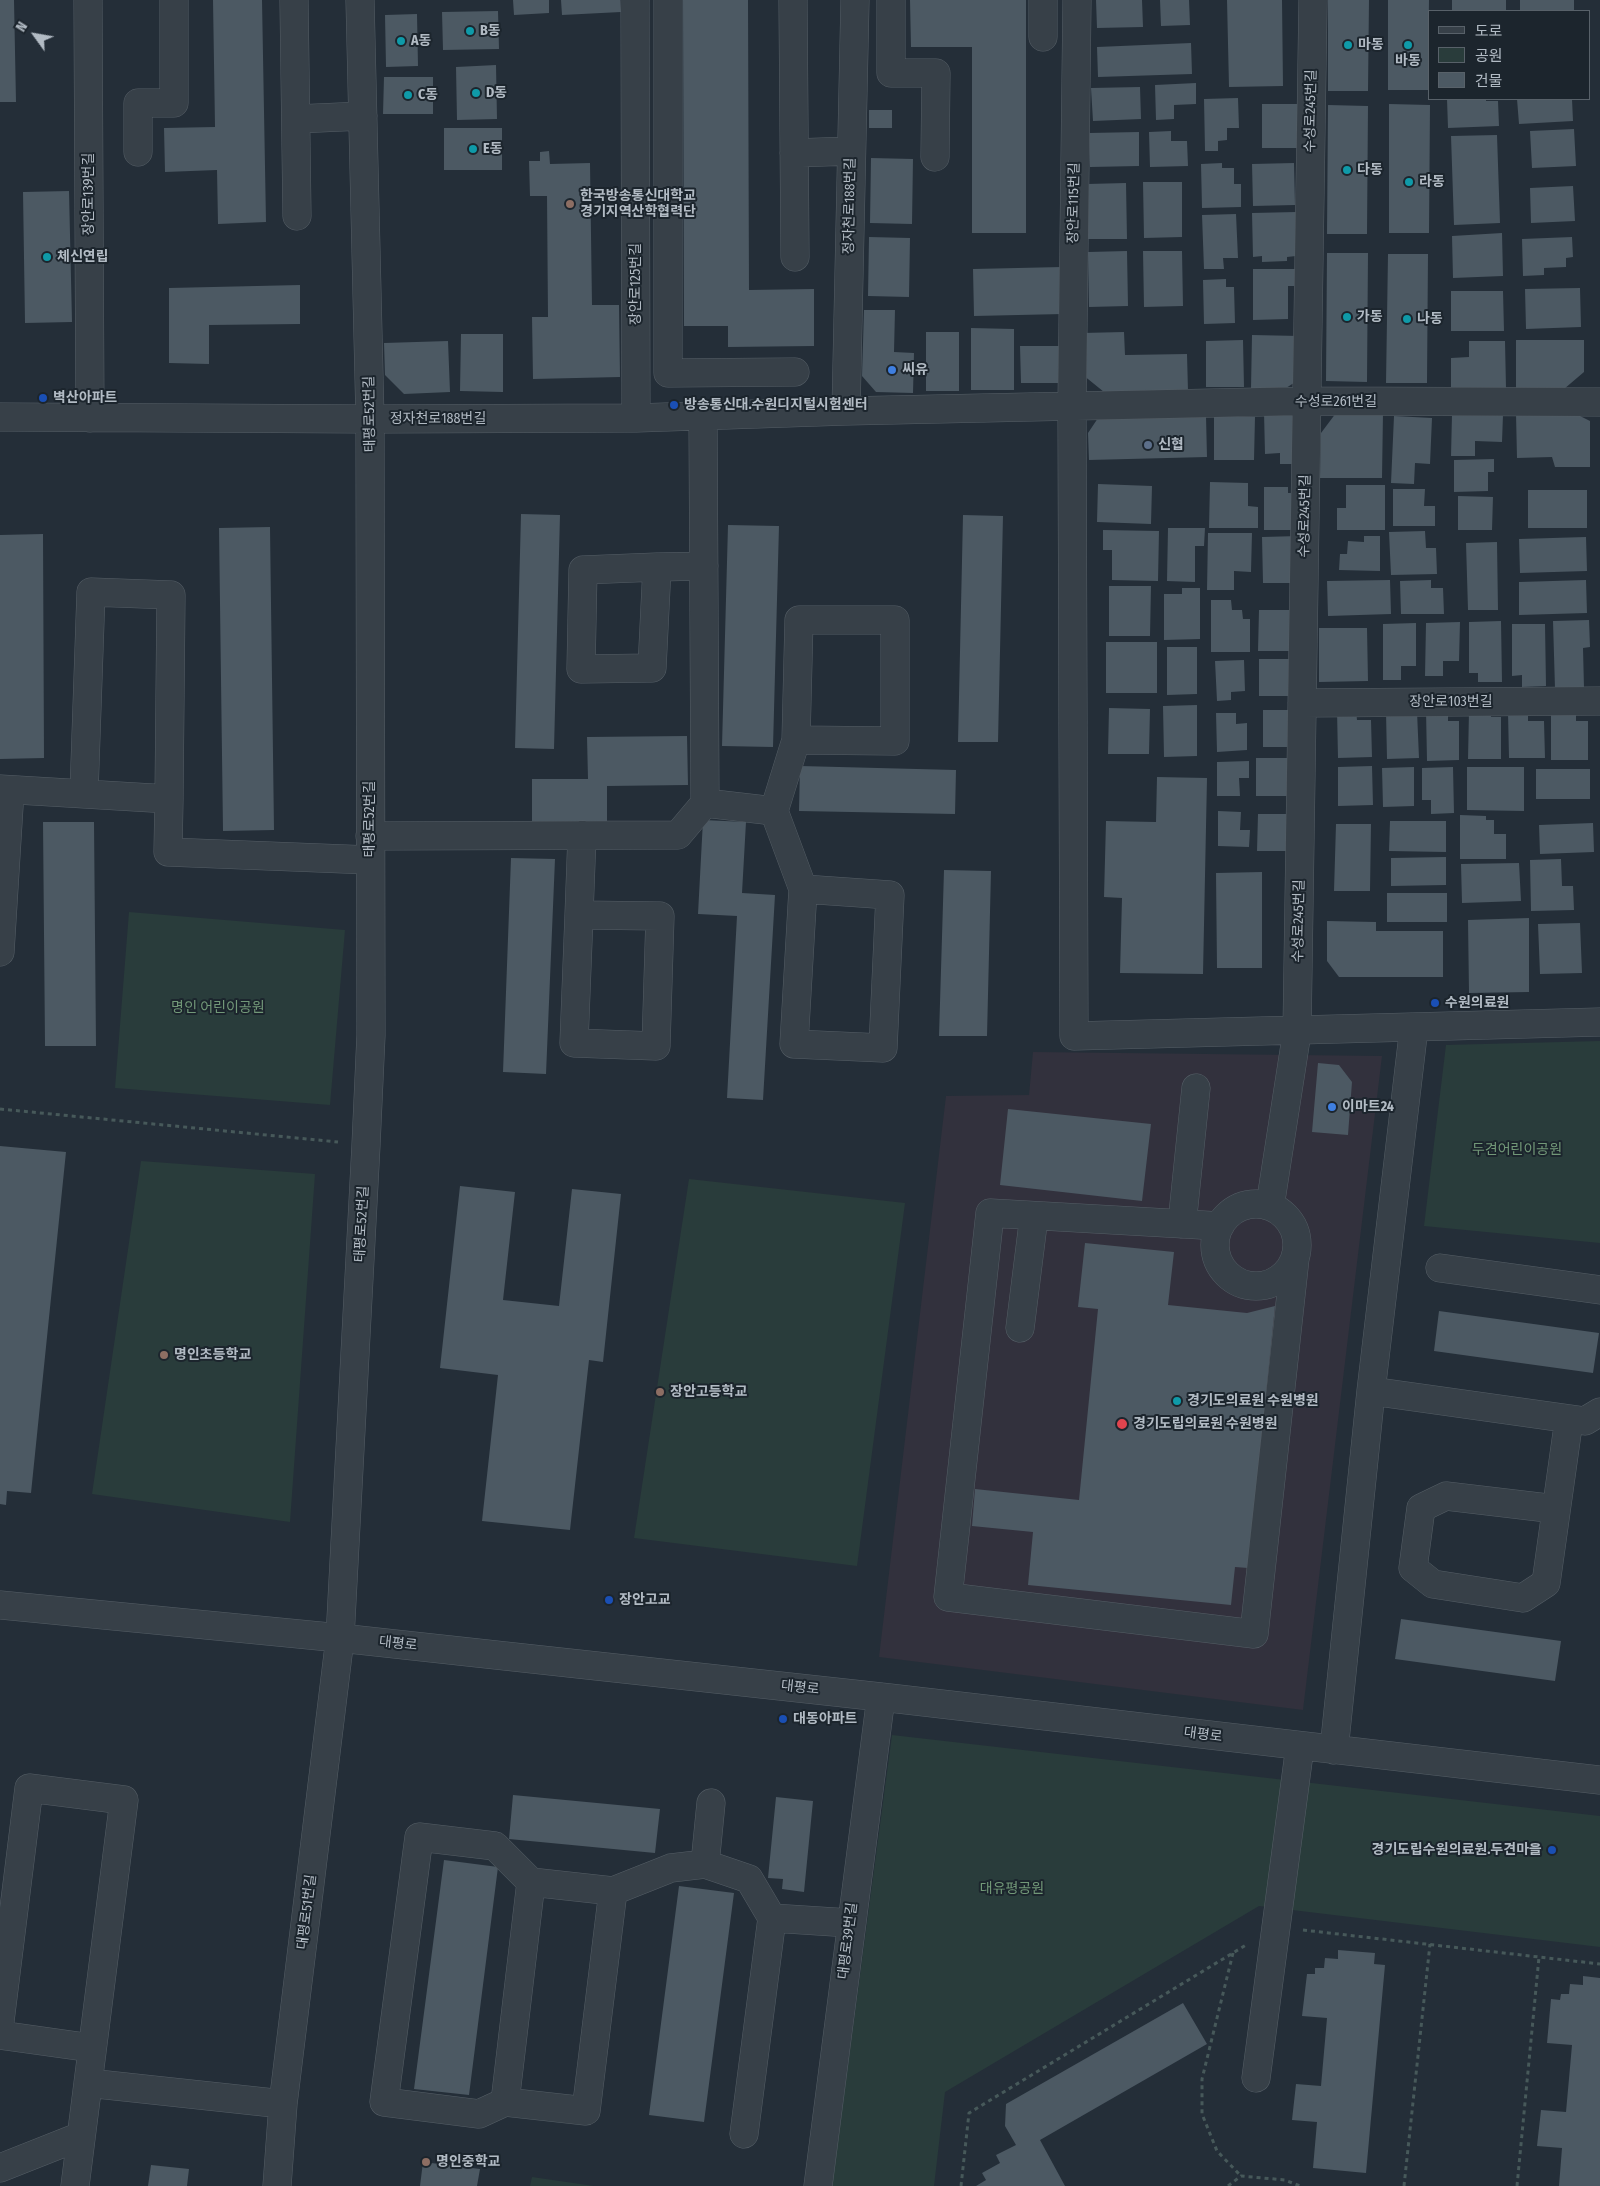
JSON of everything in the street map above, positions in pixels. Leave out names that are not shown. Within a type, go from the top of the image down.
[{"type":"street","name":"장안로139번길","points":[[88,0],[90,418]]},
{"type":"street","points":[[138,152],[138,103],[174,103],[174,0]]},
{"type":"street","points":[[294,0],[297,216]]},
{"type":"street","name":"태평로52번길","points":[[340,1638],[371,1035],[370,419],[360,0]]},
{"type":"street","name":"장안로125번길","points":[[634,0],[636,418]]},
{"type":"street","points":[[668,0],[668,373],[795,372]]},
{"type":"street","points":[[793,0],[795,257]]},
{"type":"street","name":"정자천로188번길","points":[[846,411],[855,0]]},
{"type":"street","points":[[891,0],[890,73],[936,73],[935,157]]},
{"type":"street","points":[[1042,37],[1043,0]]},
{"type":"street","name":"장안로115번길","points":[[1072,406],[1077,0]]},
{"type":"street","name":"수성로245번길","points":[[1270,1206],[1297,1032],[1313,0]]},
{"type":"street","points":[[296,119],[363,116]]},
{"type":"street","points":[[794,153],[851,151]]},
{"type":"street","name":"수성로261번길","points":[[1072,406],[1306,402],[1600,402]]},
{"type":"street","name":"정자천로188번길","points":[[0,417],[636,418],[1072,406]]},
{"type":"street","points":[[1072,406],[1074,1036],[1297,1032],[1600,1022]]},
{"type":"street","points":[[84,793],[91,592],[171,595],[168,852],[370,848],[582,836],[678,835],[705,804],[703,416]]},
{"type":"street","points":[[657,568],[704,566]]},
{"type":"street","points":[[796,740],[895,741],[895,620],[799,620],[796,740],[774,811],[803,889],[794,1044],[883,1048],[890,895],[803,889]]},
{"type":"street","name":"장안로103번길","points":[[1302,703],[1600,701]]},
{"type":"street","points":[[0,952],[5,790],[169,799]]},
{"type":"street","points":[[705,804],[774,811]]},
{"type":"street","points":[[579,915],[660,916],[656,1046],[574,1043],[582,836]]},
{"type":"street","points":[[1334,1750],[1371,1391],[1414,1027]]},
{"type":"street","points":[[1182,1224],[1196,1088]]},
{"type":"street","points":[[1220,1226],[990,1213],[948,1597],[1254,1634],[1297,1246],[1296,1233],[1290,1222],[1281,1212],[1270,1206],[1255,1204],[1241,1207],[1229,1215],[1220,1226],[1216,1239],[1216,1254],[1221,1267],[1231,1278],[1243,1285],[1256,1287],[1269,1285],[1280,1279],[1290,1270],[1295,1258]]},
{"type":"street","points":[[1020,1328],[1034,1216]]},
{"type":"street","points":[[1440,1268],[1600,1290]]},
{"type":"street","points":[[1371,1391],[1585,1421],[1600,1412]]},
{"type":"street","points":[[1556,1509],[1446,1496],[1421,1508],[1413,1568],[1433,1584],[1523,1598],[1546,1583],[1570,1418]]},
{"type":"street","name":"대평로","points":[[0,1605],[340,1638],[880,1697],[1600,1780]]},
{"type":"street","name":"대평로51번길","points":[[277,2186],[283,2104],[340,1638]]},
{"type":"street","name":"대평로39번길","points":[[818,2186],[880,1697]]},
{"type":"street","points":[[1256,2078],[1300,1746]]},
{"type":"street","points":[[0,2021],[29,1788],[124,1800],[75,2186]]},
{"type":"street","points":[[705,1864],[712,1802]]},
{"type":"street","points":[[613,1891],[586,2111],[505,2102],[479,2114],[384,2102],[419,1836],[495,1846],[532,1882],[613,1891],[671,1868],[705,1864],[749,1879],[772,1918],[744,2134]]},
{"type":"street","points":[[505,2102],[532,1882]]},
{"type":"street","points":[[772,1918],[850,1923]]},
{"type":"street","points":[[0,2035],[92,2048]]},
{"type":"street","points":[[88,2083],[283,2104]]},
{"type":"street","points":[[0,2168],[81,2136]]},
{"type":"path","points":[[0,1109],[366,1145]]},
{"type":"path","points":[[961,2186],[969,2113],[1277,1927],[1600,1964]]},
{"type":"path","points":[[1404,2186],[1430,1944]]},
{"type":"path","points":[[1233,1953],[1202,2079],[1202,2114],[1217,2151],[1241,2176],[1285,2180],[1300,2186]]},
{"type":"path","points":[[1517,2186],[1540,1957]]},
{"type":"path","points":[[1228,2186],[1241,2176]]},
{"type":"shaded area","name":"경기도립의료원 수원병원","points":[[1033,1052],[1382,1056],[1303,1710],[879,1657],[946,1096],[1029,1095]]},
{"type":"green space","name":"명인 어린이공원","points":[[129,912],[345,930],[330,1105],[115,1088]]},
{"type":"green space","name":"두견어린이공원","points":[[1600,1041],[1600,1243],[1424,1226],[1446,1045]]},
{"type":"green space","points":[[141,1161],[315,1174],[290,1522],[92,1494]]},
{"type":"green space","points":[[689,1179],[905,1203],[857,1566],[634,1538]]},
{"type":"green space","name":"대유평공원","points":[[892,1735],[1600,1816],[1600,1947],[1259,1906],[945,2092],[934,2186],[832,2186]]},
{"type":"green space","points":[[532,2177],[594,2186],[530,2186]]},
{"type":"building","points":[[0,0],[14,0],[16,102],[0,102]]},
{"type":"building","points":[[213,0],[262,0],[266,222],[218,224],[217,170],[165,172],[164,128],[215,127]]},
{"type":"building","points":[[513,0],[549,0],[549,13],[514,15]]},
{"type":"building","points":[[561,0],[620,0],[621,12],[562,15]]},
{"type":"building","points":[[683,0],[748,0],[749,290],[814,289],[814,346],[728,347],[728,326],[684,326]]},
{"type":"building","points":[[910,0],[1026,0],[1026,233],[972,233],[972,47],[911,47]]},
{"type":"building","points":[[1096,0],[1142,0],[1143,27],[1097,28]]},
{"type":"building","points":[[1160,0],[1189,0],[1190,25],[1161,26]]},
{"type":"building","points":[[1227,0],[1282,0],[1283,86],[1229,87]]},
{"type":"building","name":"마동","points":[[1328,0],[1369,0],[1368,91],[1328,91]]},
{"type":"building","name":"바동","points":[[1388,0],[1429,0],[1428,90],[1388,90]]},
{"type":"building","points":[[1452,0],[1506,0],[1506,10],[1452,10]]},
{"type":"building","points":[[1520,0],[1574,0],[1574,10],[1520,10]]},
{"type":"building","name":"B동","points":[[498,11],[499,49],[443,50],[442,12]]},
{"type":"building","name":"A동","points":[[417,14],[418,66],[386,67],[385,15]]},
{"type":"building","points":[[1191,43],[1192,74],[1098,77],[1097,47]]},
{"type":"building","name":"D동","points":[[496,65],[497,119],[457,120],[456,67]]},
{"type":"building","name":"C동","points":[[384,77],[433,77],[433,114],[383,114]]},
{"type":"building","points":[[1196,83],[1196,104],[1174,105],[1174,119],[1156,120],[1155,85]]},
{"type":"building","points":[[1140,87],[1141,119],[1093,121],[1091,88]]},
{"type":"building","points":[[1238,98],[1239,128],[1227,128],[1227,140],[1218,141],[1218,151],[1205,151],[1204,99]]},
{"type":"building","points":[[1447,100],[1498,101],[1499,126],[1448,128]]},
{"type":"building","points":[[1517,100],[1572,100],[1573,121],[1519,124]]},
{"type":"building","points":[[1262,104],[1297,104],[1297,148],[1262,148]]},
{"type":"building","name":"라동","points":[[1389,104],[1430,105],[1429,233],[1389,233]]},
{"type":"building","name":"다동","points":[[1328,105],[1368,106],[1367,234],[1327,234]]},
{"type":"building","points":[[869,110],[892,110],[892,128],[869,128]]},
{"type":"building","name":"E동","points":[[444,128],[502,128],[502,170],[444,170]]},
{"type":"building","points":[[1574,129],[1576,166],[1532,168],[1530,131]]},
{"type":"building","points":[[1171,131],[1171,141],[1187,141],[1188,166],[1150,167],[1149,132]]},
{"type":"building","points":[[1139,132],[1139,166],[1090,167],[1089,133]]},
{"type":"building","points":[[1497,135],[1500,223],[1454,225],[1451,136]]},
{"type":"building","points":[[549,151],[550,164],[590,163],[592,305],[619,305],[620,377],[533,379],[532,317],[548,317],[547,196],[530,196],[529,161],[540,161],[540,152]]},
{"type":"building","points":[[871,158],[913,159],[912,224],[870,223]]},
{"type":"building","points":[[1222,163],[1222,168],[1234,168],[1234,184],[1241,184],[1241,207],[1202,208],[1201,164]]},
{"type":"building","points":[[1294,163],[1295,205],[1253,206],[1252,164]]},
{"type":"building","points":[[1143,182],[1182,182],[1182,237],[1144,238]]},
{"type":"building","points":[[1126,183],[1127,239],[1088,239],[1087,184]]},
{"type":"building","points":[[1573,186],[1575,221],[1531,223],[1530,188]]},
{"type":"building","name":"체신연립","points":[[69,191],[72,322],[25,323],[23,192]]},
{"type":"building","points":[[1296,212],[1296,256],[1287,257],[1287,261],[1262,262],[1262,256],[1253,257],[1252,213]]},
{"type":"building","points":[[1236,214],[1238,258],[1223,258],[1224,269],[1204,269],[1202,215]]},
{"type":"building","points":[[1502,233],[1503,276],[1453,278],[1452,236]]},
{"type":"building","points":[[869,237],[910,238],[909,297],[868,296]]},
{"type":"building","points":[[1572,237],[1573,257],[1566,258],[1566,267],[1544,268],[1544,275],[1523,276],[1522,239]]},
{"type":"building","points":[[1127,251],[1128,306],[1089,307],[1088,252]]},
{"type":"building","points":[[1143,251],[1182,251],[1183,306],[1144,307]]},
{"type":"building","name":"가동","points":[[1327,253],[1368,253],[1367,382],[1326,381]]},
{"type":"building","name":"나동","points":[[1388,254],[1428,254],[1427,383],[1386,383]]},
{"type":"building","points":[[1062,267],[1063,314],[974,316],[973,269]]},
{"type":"building","points":[[1253,269],[1297,269],[1297,286],[1288,286],[1288,319],[1253,320]]},
{"type":"building","points":[[1226,279],[1226,287],[1234,287],[1235,323],[1204,324],[1203,280]]},
{"type":"building","points":[[300,285],[300,324],[209,325],[209,364],[169,363],[169,288]]},
{"type":"building","points":[[1580,288],[1581,327],[1526,329],[1525,289]]},
{"type":"building","points":[[1451,291],[1503,291],[1504,331],[1451,331]]},
{"type":"building","points":[[864,310],[895,310],[894,352],[914,353],[913,393],[876,392],[862,376]]},
{"type":"building","points":[[971,328],[1014,329],[1014,390],[971,390]]},
{"type":"building","points":[[926,332],[959,332],[959,391],[926,391]]},
{"type":"building","points":[[1124,332],[1125,355],[1187,354],[1188,391],[1104,392],[1083,375],[1082,333]]},
{"type":"building","points":[[461,334],[503,334],[503,392],[460,391]]},
{"type":"building","points":[[1252,335],[1300,336],[1300,379],[1286,388],[1251,388]]},
{"type":"building","points":[[1243,340],[1244,387],[1206,387],[1206,341]]},
{"type":"building","points":[[1516,340],[1584,340],[1584,372],[1564,389],[1516,390]]},
{"type":"building","points":[[448,341],[450,392],[404,394],[385,375],[384,343]]},
{"type":"building","points":[[1469,341],[1505,341],[1506,388],[1451,388],[1451,358],[1469,357]]},
{"type":"building","points":[[1020,346],[1062,346],[1062,383],[1021,383]]},
{"type":"building","points":[[1264,412],[1295,412],[1302,464],[1280,464],[1280,453],[1265,454]]},
{"type":"building","points":[[1336,413],[1383,413],[1382,478],[1320,478],[1321,433]]},
{"type":"building","points":[[1574,413],[1590,421],[1590,467],[1555,467],[1552,457],[1517,458],[1516,414]]},
{"type":"building","points":[[1452,414],[1503,415],[1502,442],[1475,441],[1475,456],[1451,456]]},
{"type":"building","name":"신협","points":[[1206,416],[1207,457],[1089,460],[1088,433],[1098,418]]},
{"type":"building","points":[[1394,416],[1432,418],[1430,464],[1415,463],[1414,484],[1391,483]]},
{"type":"building","points":[[1214,417],[1255,417],[1254,460],[1214,460]]},
{"type":"building","points":[[1494,459],[1494,472],[1488,472],[1488,491],[1454,492],[1454,460]]},
{"type":"building","points":[[1210,482],[1248,483],[1248,506],[1258,507],[1258,528],[1209,528]]},
{"type":"building","points":[[1098,484],[1152,486],[1151,524],[1097,522]]},
{"type":"building","points":[[1346,485],[1385,485],[1385,530],[1337,530],[1337,508],[1346,508]]},
{"type":"building","points":[[1264,487],[1288,487],[1288,493],[1299,493],[1298,530],[1264,530]]},
{"type":"building","points":[[1393,489],[1425,489],[1424,506],[1435,506],[1435,526],[1393,526]]},
{"type":"building","points":[[1528,490],[1587,490],[1587,528],[1528,528]]},
{"type":"building","points":[[1458,496],[1493,497],[1492,530],[1458,530]]},
{"type":"building","points":[[521,514],[560,515],[554,749],[515,748]]},
{"type":"building","points":[[963,515],[1003,516],[998,742],[958,742]]},
{"type":"building","points":[[728,525],[779,526],[773,747],[722,746]]},
{"type":"building","points":[[270,527],[274,830],[223,831],[219,528]]},
{"type":"building","points":[[1168,528],[1205,528],[1204,546],[1195,546],[1195,582],[1167,581]]},
{"type":"building","points":[[1103,530],[1159,531],[1158,581],[1112,580],[1112,550],[1103,550]]},
{"type":"building","points":[[1425,531],[1426,548],[1436,548],[1437,574],[1391,575],[1389,532]]},
{"type":"building","points":[[1208,533],[1252,533],[1251,572],[1234,571],[1234,590],[1207,590]]},
{"type":"building","points":[[43,534],[44,758],[0,759],[0,535]]},
{"type":"building","points":[[1299,536],[1300,583],[1263,583],[1262,537]]},
{"type":"building","points":[[1364,536],[1380,536],[1380,571],[1339,570],[1340,554],[1347,554],[1348,541],[1364,542]]},
{"type":"building","points":[[1586,537],[1587,571],[1520,573],[1519,539]]},
{"type":"building","points":[[1497,542],[1498,610],[1468,610],[1466,543]]},
{"type":"building","points":[[1390,580],[1391,614],[1328,616],[1327,581]]},
{"type":"building","points":[[1431,580],[1431,588],[1443,588],[1444,614],[1401,614],[1400,581]]},
{"type":"building","points":[[1586,580],[1587,613],[1519,615],[1519,582]]},
{"type":"building","points":[[1109,586],[1151,586],[1150,636],[1109,636]]},
{"type":"building","points":[[1182,588],[1200,588],[1200,639],[1164,640],[1164,594],[1182,594]]},
{"type":"building","points":[[1211,600],[1231,600],[1232,610],[1242,610],[1243,619],[1250,619],[1250,652],[1211,652]]},
{"type":"building","points":[[1259,610],[1299,610],[1299,651],[1258,651]]},
{"type":"building","points":[[1589,620],[1590,647],[1583,648],[1584,688],[1555,689],[1553,621]]},
{"type":"building","points":[[1501,621],[1502,682],[1478,682],[1478,673],[1469,673],[1469,622]]},
{"type":"building","points":[[1460,622],[1459,661],[1443,661],[1443,676],[1425,676],[1426,623]]},
{"type":"building","points":[[1416,623],[1416,666],[1401,666],[1401,680],[1383,680],[1383,624]]},
{"type":"building","points":[[1512,624],[1545,624],[1546,686],[1522,687],[1522,675],[1512,676]]},
{"type":"building","points":[[1319,628],[1367,628],[1368,681],[1319,682]]},
{"type":"building","points":[[1106,642],[1157,642],[1157,693],[1106,693]]},
{"type":"building","points":[[1167,647],[1197,647],[1197,694],[1167,695]]},
{"type":"building","points":[[1259,659],[1296,659],[1296,696],[1259,696]]},
{"type":"building","points":[[1244,660],[1245,691],[1231,692],[1231,700],[1217,701],[1215,661]]},
{"type":"building","points":[[1197,705],[1197,756],[1164,757],[1163,706]]},
{"type":"building","points":[[1109,708],[1150,709],[1149,754],[1108,754]]},
{"type":"building","points":[[1263,710],[1296,710],[1295,747],[1263,747]]},
{"type":"building","points":[[1337,710],[1356,710],[1357,720],[1371,720],[1372,757],[1338,758]]},
{"type":"building","points":[[1426,710],[1448,710],[1448,721],[1459,721],[1459,760],[1427,761]]},
{"type":"building","points":[[1491,710],[1491,717],[1501,717],[1501,759],[1468,759],[1469,711]]},
{"type":"building","points":[[1417,711],[1419,758],[1387,759],[1386,712]]},
{"type":"building","points":[[1528,711],[1528,721],[1544,721],[1545,758],[1509,758],[1508,712]]},
{"type":"building","points":[[1551,712],[1576,712],[1576,721],[1588,721],[1588,760],[1551,760]]},
{"type":"building","points":[[1216,713],[1236,713],[1236,724],[1247,723],[1247,750],[1217,752]]},
{"type":"building","points":[[687,736],[688,785],[607,786],[607,823],[532,824],[532,779],[588,779],[587,737]]},
{"type":"building","points":[[1256,758],[1296,758],[1297,796],[1256,796]]},
{"type":"building","points":[[1249,761],[1249,778],[1239,778],[1240,796],[1217,796],[1217,762]]},
{"type":"building","points":[[800,766],[956,770],[955,814],[799,811]]},
{"type":"building","points":[[1372,766],[1373,805],[1338,806],[1338,767]]},
{"type":"building","points":[[1414,767],[1414,806],[1383,807],[1382,768]]},
{"type":"building","points":[[1453,767],[1454,813],[1431,814],[1431,800],[1422,800],[1422,768]]},
{"type":"building","points":[[1467,767],[1524,767],[1524,811],[1467,810]]},
{"type":"building","points":[[1536,769],[1590,769],[1590,799],[1536,799]]},
{"type":"building","points":[[1157,777],[1207,778],[1203,974],[1120,973],[1122,898],[1104,897],[1106,821],[1156,822]]},
{"type":"building","points":[[1218,811],[1241,812],[1240,830],[1250,830],[1249,847],[1218,846]]},
{"type":"building","points":[[1258,814],[1288,814],[1295,851],[1257,851]]},
{"type":"building","points":[[1460,815],[1486,816],[1486,820],[1494,820],[1494,834],[1506,834],[1506,859],[1460,859]]},
{"type":"building","points":[[703,820],[746,822],[742,893],[775,895],[763,1100],[727,1098],[737,916],[698,914]]},
{"type":"building","points":[[1390,821],[1446,821],[1446,852],[1389,851]]},
{"type":"building","points":[[43,822],[94,822],[96,1046],[45,1046]]},
{"type":"building","points":[[1593,823],[1594,852],[1540,854],[1539,825]]},
{"type":"building","points":[[1336,824],[1371,824],[1370,891],[1334,891]]},
{"type":"building","points":[[1446,857],[1446,885],[1391,886],[1391,858]]},
{"type":"building","points":[[511,858],[555,859],[546,1074],[503,1072]]},
{"type":"building","points":[[1561,859],[1562,886],[1573,886],[1574,910],[1531,911],[1530,860]]},
{"type":"building","points":[[1519,863],[1521,901],[1462,903],[1461,864]]},
{"type":"building","points":[[944,870],[991,871],[987,1036],[939,1036]]},
{"type":"building","points":[[1262,872],[1262,968],[1217,968],[1216,873]]},
{"type":"building","points":[[1387,893],[1447,893],[1447,922],[1387,922]]},
{"type":"building","points":[[1529,918],[1529,992],[1469,993],[1468,920]]},
{"type":"building","points":[[1327,921],[1376,922],[1376,931],[1443,931],[1443,977],[1339,977],[1327,961]]},
{"type":"building","points":[[1580,923],[1582,973],[1540,974],[1538,924]]},
{"type":"building","name":"이마트24","points":[[1318,1063],[1339,1065],[1352,1082],[1348,1135],[1312,1132]]},
{"type":"building","points":[[1008,1109],[1151,1124],[1142,1201],[1000,1185]]},
{"type":"building","points":[[0,1146],[66,1152],[31,1493],[7,1491],[6,1505],[0,1504]]},
{"type":"building","points":[[460,1186],[515,1192],[503,1300],[559,1306],[572,1189],[621,1194],[603,1362],[589,1360],[570,1530],[482,1521],[498,1375],[440,1368]]},
{"type":"building","name":"경기도의료원 수원병원","points":[[1085,1243],[1174,1252],[1168,1305],[1247,1313],[1275,1306],[1248,1568],[1235,1567],[1231,1605],[1028,1585],[1033,1532],[972,1526],[975,1489],[1079,1500],[1098,1309],[1078,1307]]},
{"type":"building","points":[[1439,1311],[1599,1333],[1593,1373],[1434,1351]]},
{"type":"building","points":[[1401,1619],[1561,1641],[1555,1681],[1395,1659]]},
{"type":"building","points":[[513,1795],[660,1809],[655,1853],[509,1839]]},
{"type":"building","points":[[776,1797],[813,1801],[804,1892],[782,1889],[783,1879],[768,1878]]},
{"type":"building","points":[[444,1860],[498,1867],[469,2095],[414,2089]]},
{"type":"building","points":[[679,1886],[734,1893],[704,2122],[649,2115]]},
{"type":"building","points":[[1338,1950],[1375,1953],[1374,1964],[1385,1965],[1366,2173],[1313,2168],[1317,2122],[1292,2120],[1296,2084],[1321,2086],[1327,2018],[1302,2016],[1307,1974],[1315,1974],[1315,1968],[1324,1968],[1325,1958],[1338,1959]]},
{"type":"building","points":[[1583,1976],[1600,1978],[1600,2186],[1559,2186],[1562,2148],[1537,2146],[1541,2110],[1566,2112],[1572,2045],[1547,2043],[1551,1999],[1560,2000],[1561,1994],[1569,1994],[1570,1984],[1583,1985]]},
{"type":"building","points":[[1183,2003],[1207,2044],[1040,2140],[1065,2186],[976,2186],[986,2180],[982,2173],[1000,2163],[996,2155],[1016,2145],[1005,2126],[1006,2104]]},
{"type":"building","name":"명인중학교","points":[[423,2162],[480,2169],[477,2186],[420,2186]]},
{"type":"building","points":[[151,2165],[189,2169],[187,2186],[148,2186]]},
{"type":"place","name":"B동","points":[[470,31]]},
{"type":"place","name":"A동","points":[[401,41]]},
{"type":"place","name":"마동","points":[[1348,45]]},
{"type":"place","name":"바동","points":[[1408,45]]},
{"type":"place","name":"D동","points":[[476,93]]},
{"type":"place","name":"C동","points":[[408,95]]},
{"type":"place","name":"E동","points":[[473,149]]},
{"type":"place","name":"다동","points":[[1347,170]]},
{"type":"place","name":"라동","points":[[1409,182]]},
{"type":"place","name":"한국방송통신대학교 경기지역산학협력단","points":[[570,204]]},
{"type":"place","name":"체신연립","points":[[47,257]]},
{"type":"place","name":"가동","points":[[1347,317]]},
{"type":"place","name":"나동","points":[[1407,319]]},
{"type":"place","name":"씨유","points":[[892,370]]},
{"type":"place","name":"벽산아파트","points":[[43,398]]},
{"type":"place","name":"방송통신대.수원디지털시험센터","points":[[674,405]]},
{"type":"place","name":"신협","points":[[1148,445]]},
{"type":"place","name":"수원의료원","points":[[1435,1003]]},
{"type":"place","name":"이마트24","points":[[1332,1107]]},
{"type":"place","name":"명인초등학교","points":[[164,1355]]},
{"type":"place","name":"장안고등학교","points":[[660,1392]]},
{"type":"place","name":"경기도의료원 수원병원","points":[[1177,1401]]},
{"type":"place","name":"경기도립의료원 수원병원","points":[[1122,1424]]},
{"type":"place","name":"장안고교","points":[[609,1600]]},
{"type":"place","name":"대동아파트","points":[[783,1719]]},
{"type":"place","name":"경기도립수원의료원.두견마을","points":[[1552,1850]]},
{"type":"place","name":"명인중학교","points":[[426,2162]]}]
